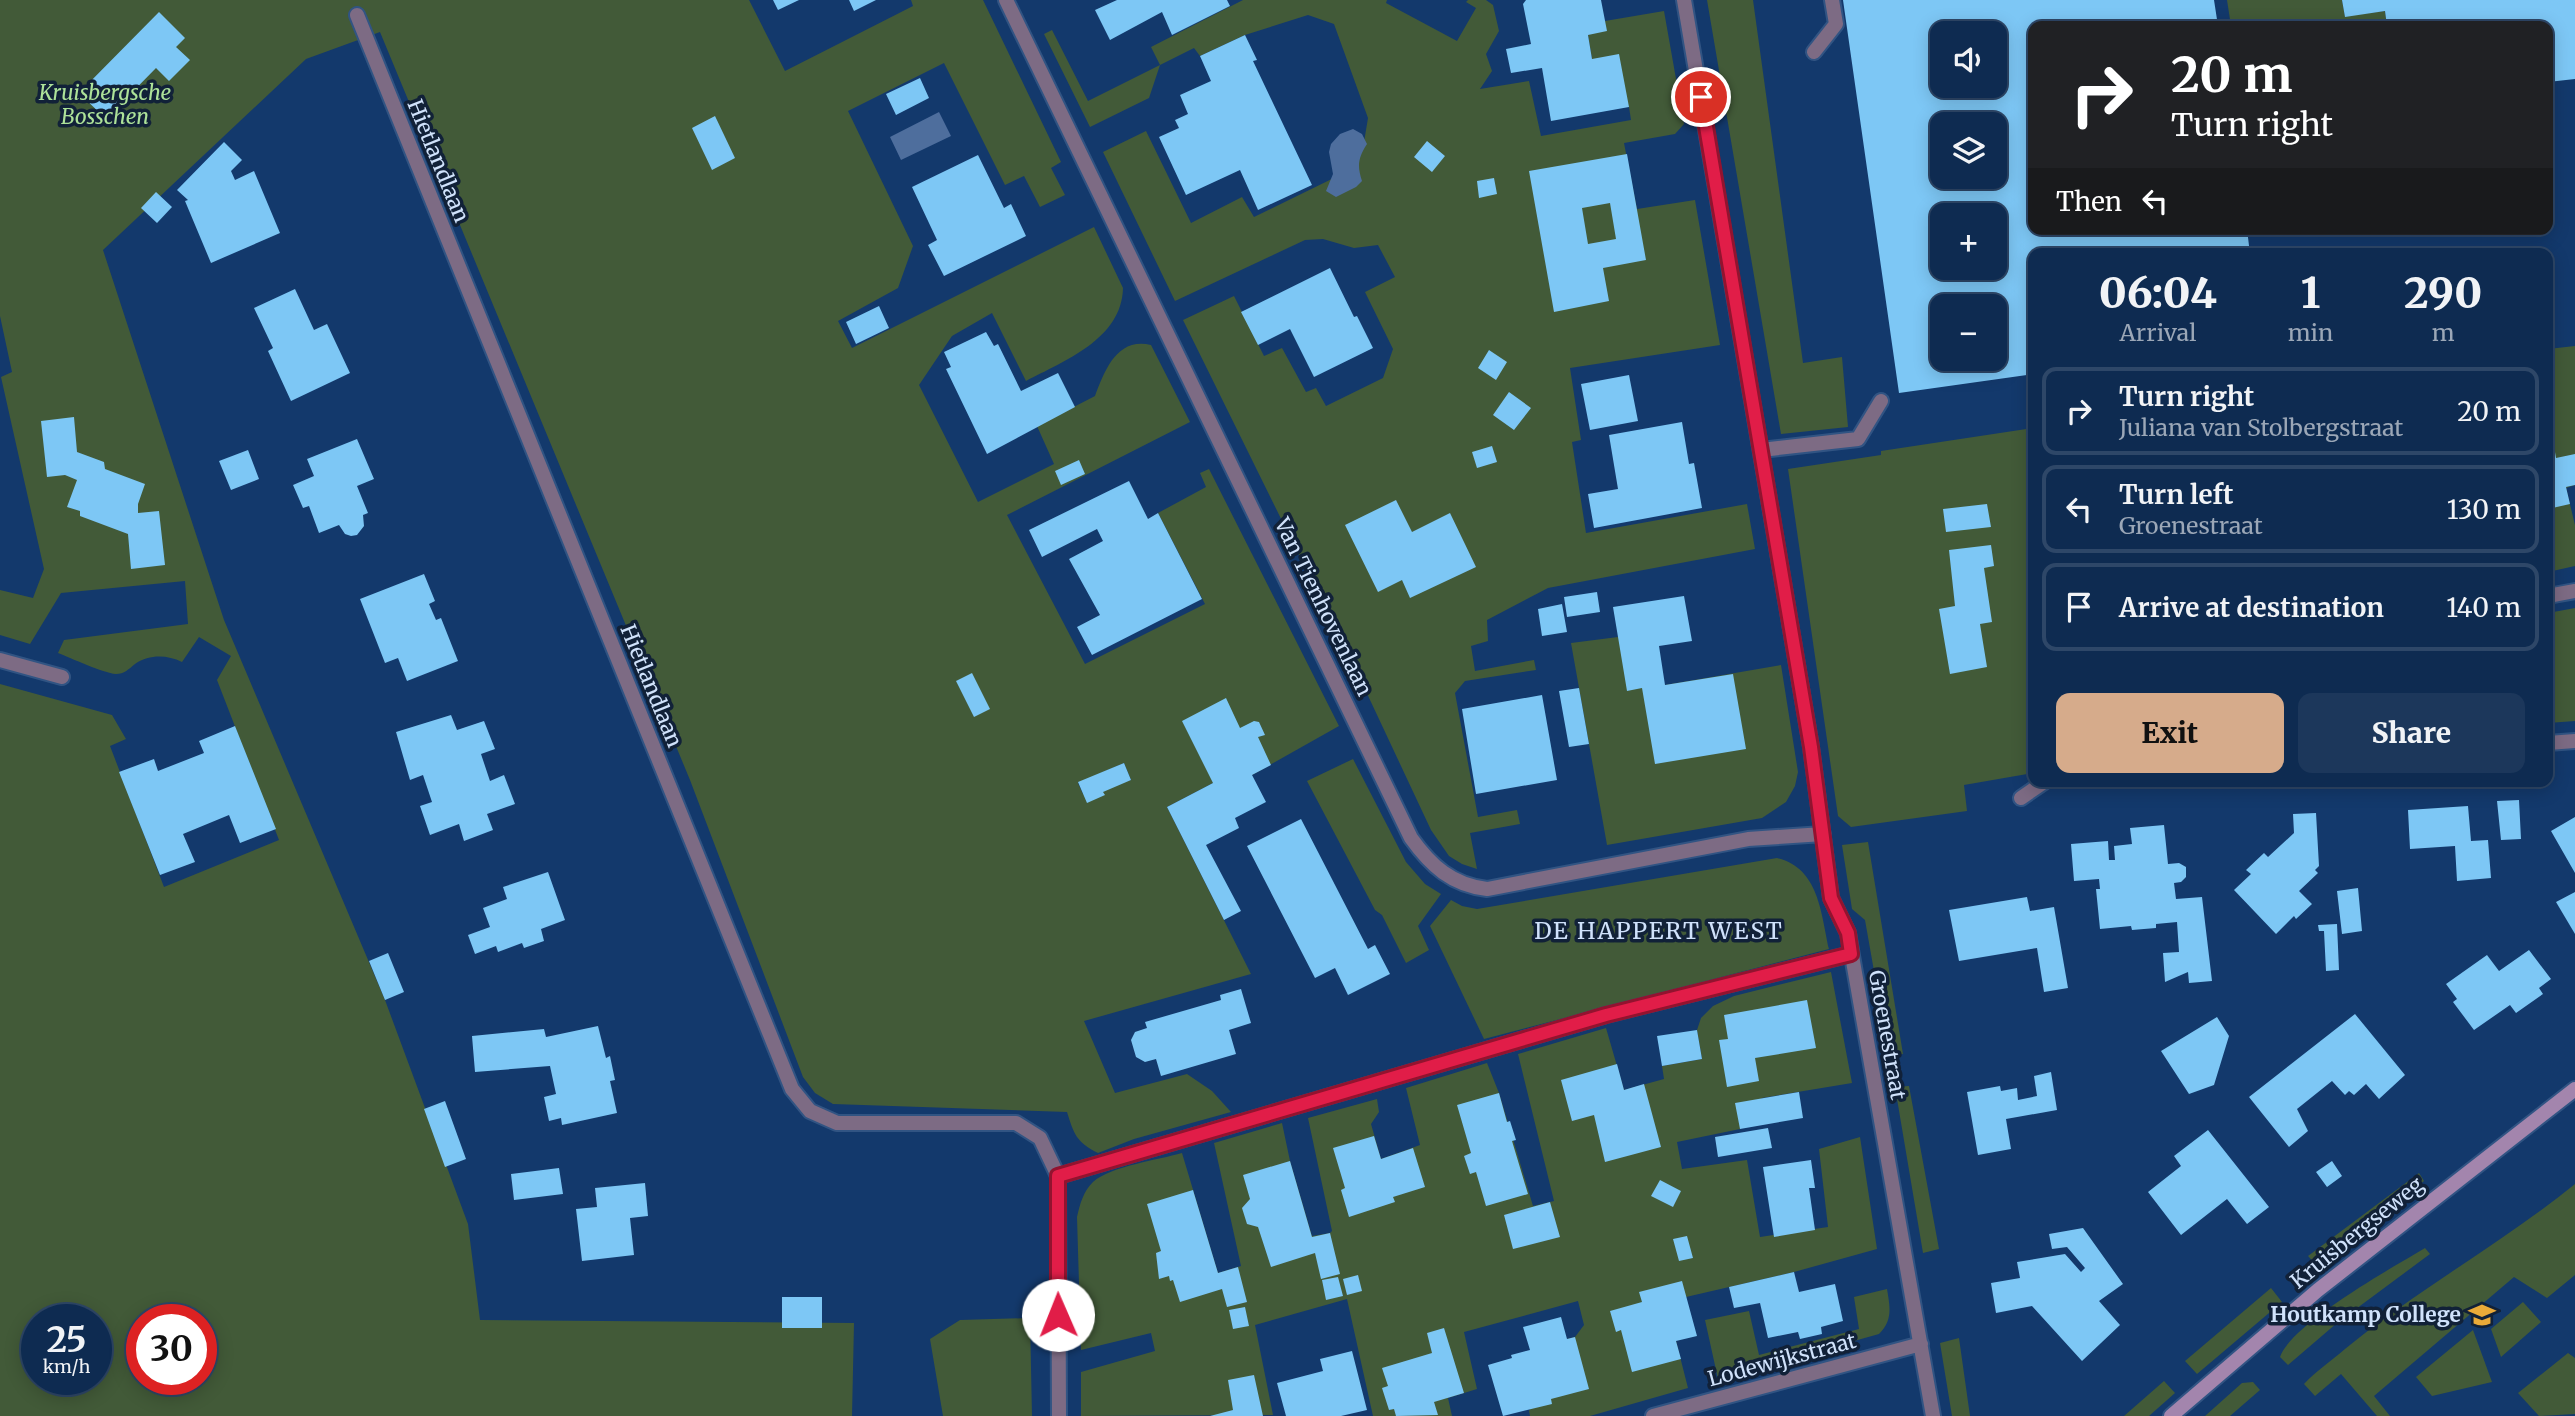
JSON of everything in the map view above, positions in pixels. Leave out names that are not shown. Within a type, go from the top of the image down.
[{"type":"street","name":"Van Tienhovenlaan","points":[[1006,0],[1399,814],[1423,855],[1440,872],[1456,882],[1487,889],[1748,839],[1824,834]]},
{"type":"street","name":"Groenestraat","points":[[1684,0],[1809,734],[1831,898],[1848,933],[1933,1416]]},
{"type":"street","points":[[1814,52],[1836,24],[1832,0]]},
{"type":"street","name":"Hietlandlaan","points":[[357,15],[792,1090],[810,1111],[837,1123],[1016,1123],[1040,1138],[1058,1176]]},
{"type":"street","points":[[1761,450],[1858,439],[1881,401]]},
{"type":"street","points":[[2553,595],[2575,591]]},
{"type":"street","points":[[0,660],[62,677]]},
{"type":"street","points":[[2553,743],[2575,741]]},
{"type":"street","points":[[2021,798],[2037,787]]},
{"type":"street","points":[[1059,1416],[1058,1176],[1606,1015],[1851,954]]},
{"type":"street","name":"Kruisbergseweg","points":[[2171,1416],[2318,1290],[2575,1088]]},
{"type":"street","name":"Lodewijkstraat","points":[[1653,1416],[1921,1345]]},
{"type":"green space","name":"Kruisbergsche Bosschen","points":[[0,0],[749,0],[785,71],[913,6],[911,0],[983,0],[1061,162],[1051,168],[1065,195],[1040,207],[1024,176],[1005,185],[944,63],[848,111],[913,246],[898,288],[838,321],[852,348],[1094,227],[1123,288],[1120,306],[1102,335],[1073,356],[1026,381],[992,313],[952,336],[919,385],[978,502],[1054,464],[1037,426],[1095,396],[1108,366],[1121,351],[1139,344],[1151,345],[1190,422],[1007,515],[1085,664],[1205,604],[1158,513],[1206,487],[1200,473],[1209,469],[1339,726],[1252,775],[1213,783],[1167,807],[1251,974],[1084,1021],[1115,1093],[1187,1074],[1212,1091],[1231,1112],[1134,1139],[1098,1153],[1077,1137],[1067,1112],[833,1104],[815,1093],[803,1077],[690,780],[380,32],[306,59],[103,250],[224,620],[385,1000],[468,1224],[480,1320],[854,1323],[852,1416],[0,1416],[0,684],[112,715],[126,739],[110,746],[164,887],[279,840],[217,680],[231,656],[199,637],[182,662],[153,657],[116,674],[58,653],[64,640],[188,624],[185,581],[61,593],[30,644],[0,635],[0,590],[33,598],[44,569],[1,377],[12,372],[0,316]],"holes":[[[1124,763],[1131,780],[1083,794],[1078,783]]]},
{"type":"green space","points":[[1243,0],[1387,0],[1386,3],[1457,41],[1476,8],[1466,2],[1486,0],[1493,5],[1499,31],[1486,54],[1492,71],[1480,89],[1529,81],[1541,136],[1631,120],[1629,107],[1592,59],[1588,35],[1605,21],[1664,11],[1684,124],[1675,134],[1624,143],[1637,209],[1695,200],[1720,345],[1570,368],[1581,440],[1572,442],[1586,533],[1747,504],[1755,549],[1548,588],[1487,620],[1488,641],[1471,646],[1475,671],[1534,660],[1536,670],[1465,681],[1455,693],[1478,817],[1517,810],[1520,824],[1470,833],[1477,869],[1449,856],[1431,830],[1363,685],[1183,320],[1234,296],[1264,356],[1282,348],[1306,392],[1316,388],[1326,406],[1383,378],[1393,349],[1365,292],[1395,277],[1378,245],[1354,248],[1323,239],[1305,240],[1175,301],[1103,152],[1146,131],[1191,223],[1242,197],[1254,217],[1344,173],[1364,142],[1368,118],[1334,24],[1308,15],[1245,35],[1200,56],[1194,48],[1160,65],[1151,47]]},
{"type":"green space","points":[[1707,0],[1753,0],[1803,363],[1842,357],[1848,427],[1781,434]]},
{"type":"green space","points":[[2227,0],[2342,0],[2345,16],[2385,11],[2386,21],[2230,21]]},
{"type":"green space","points":[[1052,30],[1088,101],[1160,65],[1149,98],[1090,127],[1044,34]]},
{"type":"green space","points":[[2575,346],[2575,485],[2566,488],[2575,525],[2575,566],[2553,571],[2553,348]]},
{"type":"green space","points":[[2028,429],[2028,774],[1964,785],[1967,811],[1851,827],[1838,816],[1788,469],[1881,455],[1881,451]]},
{"type":"green space","points":[[2575,608],[2575,721],[2553,723],[2553,612]]},
{"type":"green space","points":[[1618,637],[1665,685],[1781,665],[1798,772],[1795,786],[1786,802],[1762,818],[1607,845],[1571,643]]},
{"type":"green space","points":[[1353,759],[1406,862],[1425,884],[1441,894],[1418,926],[1429,950],[1406,963],[1307,781]]},
{"type":"green space","points":[[1868,842],[1903,1054],[1889,1056],[1865,920],[1852,909],[1842,845]]},
{"type":"green space","points":[[1777,858],[1802,871],[1810,882],[1820,907],[1829,949],[1484,1039],[1430,926],[1451,900],[1477,909]]},
{"type":"green space","points":[[1831,972],[1852,1083],[1762,1098],[1740,1129],[1677,1142],[1682,1169],[1747,1160],[1760,1237],[1828,1227],[1819,1149],[1860,1137],[1877,1249],[1686,1297],[1676,1341],[1688,1388],[1590,1416],[1530,1416],[1529,1411],[1567,1339],[1575,1337],[1584,1325],[1578,1301],[1464,1332],[1477,1389],[1448,1398],[1452,1416],[1373,1416],[1347,1299],[1255,1325],[1273,1415],[1081,1416],[1081,1372],[1155,1351],[1151,1333],[1081,1350],[1077,1217],[1087,1190],[1101,1176],[1182,1153],[1218,1273],[1241,1266],[1214,1143],[1282,1123],[1312,1236],[1330,1233],[1332,1231],[1308,1118],[1377,1099],[1379,1112],[1371,1124],[1381,1159],[1420,1145],[1406,1088],[1487,1063],[1499,1093],[1533,1206],[1554,1201],[1518,1054],[1606,1028],[1624,1090],[1664,1079],[1662,1066],[1702,1059],[1697,1030],[1701,1018],[1713,1006],[1734,996]]},
{"type":"green space","points":[[1909,1086],[1939,1249],[1923,1253],[1895,1087]]},
{"type":"green space","points":[[2419,1173],[2424,1181],[2319,1268],[2308,1256]]},
{"type":"green space","points":[[2575,1184],[2575,1275],[2547,1298],[2514,1277],[2374,1396],[2390,1416],[2377,1416],[2341,1374],[2315,1396],[2304,1384],[2373,1327],[2518,1227]]},
{"type":"green space","points":[[2425,1248],[2430,1254],[2337,1323],[2288,1365],[2280,1357],[2288,1343],[2322,1313]]},
{"type":"green space","points":[[2271,1288],[2282,1302],[2197,1374],[2185,1361]]},
{"type":"green space","points":[[1887,1289],[1887,1324],[1879,1334],[1718,1379],[1705,1320],[1749,1311],[1759,1355],[1859,1329],[1854,1297]]},
{"type":"green space","points":[[2523,1302],[2541,1322],[2501,1357],[2491,1329]]},
{"type":"green space","points":[[1030,1318],[1032,1416],[943,1416],[930,1339],[960,1320]]},
{"type":"green space","points":[[2473,1330],[2492,1382],[2432,1396],[2416,1377]]},
{"type":"green space","points":[[1959,1338],[1970,1416],[1952,1416],[1940,1343]]},
{"type":"green space","points":[[2568,1353],[2575,1358],[2575,1414],[2539,1416],[2518,1393]]},
{"type":"green space","points":[[2164,1381],[2175,1393],[2149,1416],[2124,1416]]},
{"type":"green space","points":[[2253,1382],[2260,1390],[2230,1416],[2205,1416],[2242,1383]]},
{"type":"water","points":[[939,112],[951,136],[901,160],[890,137]]},
{"type":"water","points":[[1353,129],[1362,134],[1367,144],[1359,162],[1362,181],[1336,197],[1326,191],[1333,174],[1329,152],[1331,144],[1340,134]]},
{"type":"building","points":[[773,0],[799,0],[778,10]]},
{"type":"building","points":[[849,0],[876,0],[854,11]]},
{"type":"building","points":[[1117,0],[1227,0],[1230,6],[1172,35],[1162,12],[1110,40],[1095,10]]},
{"type":"building","points":[[1526,0],[1601,0],[1607,31],[1588,35],[1592,59],[1619,54],[1629,107],[1551,121],[1542,68],[1511,73],[1506,49],[1531,44],[1523,4]]},
{"type":"building","points":[[1843,0],[2214,0],[2217,21],[2028,21],[2028,235],[2248,235],[2249,248],[2028,248],[2028,375],[1899,393]]},
{"type":"building","points":[[2342,0],[2575,0],[2575,79],[2553,81],[2553,21],[2386,21],[2385,11],[2345,17]]},
{"type":"building","points":[[159,12],[185,38],[176,47],[190,60],[169,81],[156,68],[106,119],[79,93]]},
{"type":"building","points":[[1245,35],[1257,60],[1253,61],[1312,185],[1258,210],[1240,170],[1186,195],[1159,137],[1179,128],[1175,120],[1188,114],[1180,95],[1211,81],[1200,56]]},
{"type":"building","points":[[920,78],[929,98],[896,115],[886,94]]},
{"type":"building","points":[[715,116],[735,158],[712,170],[692,128]]},
{"type":"building","points":[[1427,141],[1445,156],[1432,172],[1414,157]]},
{"type":"building","points":[[224,142],[242,160],[231,171],[235,180],[254,171],[280,233],[211,263],[185,201],[188,200],[177,190]]},
{"type":"building","points":[[1627,154],[1646,260],[1603,268],[1609,301],[1554,312],[1529,171]],"holes":[[[1610,203],[1616,239],[1588,244],[1582,208]]]},
{"type":"building","points":[[978,155],[1004,208],[1011,204],[1026,236],[944,276],[928,245],[937,240],[912,187]]},
{"type":"building","points":[[1494,178],[1497,194],[1479,198],[1477,181]]},
{"type":"building","points":[[156,192],[172,207],[157,223],[141,208]]},
{"type":"building","points":[[1330,268],[1373,348],[1314,377],[1290,329],[1258,345],[1241,312]]},
{"type":"building","points":[[295,289],[314,330],[327,324],[350,373],[291,401],[268,351],[273,348],[254,308]]},
{"type":"building","points":[[879,306],[889,328],[856,344],[846,322]]},
{"type":"building","points":[[986,332],[994,346],[998,344],[1021,391],[1058,373],[1075,407],[987,454],[946,369],[951,367],[944,352]]},
{"type":"building","points":[[1489,350],[1507,362],[1496,380],[1478,368]]},
{"type":"building","points":[[1629,375],[1638,421],[1590,430],[1581,384]]},
{"type":"building","points":[[1509,392],[1531,408],[1514,430],[1493,415]]},
{"type":"building","points":[[74,417],[77,452],[104,462],[105,469],[145,484],[138,504],[138,513],[159,511],[165,565],[131,569],[128,534],[80,516],[80,511],[67,507],[77,480],[65,475],[47,477],[41,421]]},
{"type":"building","points":[[1682,422],[1689,464],[1694,463],[1702,508],[1594,528],[1588,494],[1618,489],[1609,435]]},
{"type":"building","points":[[357,439],[374,479],[357,486],[368,513],[363,515],[364,526],[357,535],[351,536],[345,534],[339,525],[319,533],[309,506],[303,508],[293,485],[314,476],[307,459]]},
{"type":"building","points":[[2553,440],[2556,458],[2575,454],[2575,485],[2566,487],[2570,504],[2553,508]]},
{"type":"building","points":[[1492,446],[1497,462],[1477,468],[1472,452]]},
{"type":"building","points":[[248,450],[259,479],[231,490],[219,461]]},
{"type":"building","points":[[1079,460],[1085,474],[1061,485],[1055,471]]},
{"type":"building","points":[[1129,481],[1148,519],[1158,513],[1202,599],[1092,655],[1077,627],[1100,615],[1069,559],[1103,541],[1097,529],[1042,557],[1029,530]]},
{"type":"building","points":[[1396,500],[1412,532],[1450,513],[1476,567],[1410,598],[1402,580],[1378,592],[1345,525]]},
{"type":"building","points":[[1987,504],[1991,527],[1946,532],[1943,509]]},
{"type":"building","points":[[1991,545],[1994,566],[1984,568],[1992,622],[1980,624],[1987,667],[1950,674],[1939,609],[1955,606],[1949,550]]},
{"type":"building","points":[[424,574],[435,601],[429,604],[436,620],[441,618],[458,661],[407,681],[398,658],[385,663],[360,599]]},
{"type":"building","points":[[1597,592],[1600,612],[1567,617],[1564,597]]},
{"type":"building","points":[[1684,596],[1692,641],[1659,646],[1665,685],[1733,674],[1746,749],[1655,764],[1642,688],[1627,691],[1613,607]]},
{"type":"building","points":[[1562,604],[1567,632],[1542,636],[1538,609]]},
{"type":"building","points":[[972,673],[990,709],[974,717],[956,681]]},
{"type":"building","points":[[1579,688],[1589,744],[1569,747],[1559,691]]},
{"type":"building","points":[[1542,695],[1557,780],[1476,794],[1462,709]]},
{"type":"building","points":[[1226,698],[1240,728],[1254,721],[1259,722],[1265,735],[1258,737],[1271,765],[1252,775],[1266,802],[1235,818],[1239,828],[1206,845],[1241,911],[1224,920],[1167,807],[1213,783],[1182,721]]},
{"type":"building","points":[[451,715],[457,730],[484,721],[495,749],[481,754],[490,781],[504,775],[515,804],[487,814],[493,830],[464,841],[459,824],[430,835],[420,806],[432,802],[423,775],[410,780],[396,732]]},
{"type":"building","points":[[235,726],[276,829],[240,843],[229,815],[183,834],[195,862],[160,875],[119,772],[154,759],[158,771],[204,753],[199,741]]},
{"type":"building","points":[[1124,763],[1131,780],[1103,792],[1105,795],[1087,803],[1078,782]]},
{"type":"building","points":[[2519,800],[2521,839],[2501,840],[2497,801]]},
{"type":"building","points":[[2468,806],[2471,841],[2488,840],[2491,878],[2457,881],[2455,846],[2410,849],[2408,810]]},
{"type":"building","points":[[2316,813],[2319,866],[2315,870],[2318,873],[2299,891],[2312,904],[2296,919],[2294,916],[2276,934],[2234,890],[2251,874],[2246,870],[2264,853],[2268,857],[2294,833],[2293,814]]},
{"type":"building","points":[[2575,817],[2575,873],[2551,831]]},
{"type":"building","points":[[1301,819],[1368,949],[1375,945],[1390,974],[1348,995],[1335,968],[1315,978],[1247,846]]},
{"type":"building","points":[[2164,825],[2168,864],[2179,863],[2186,867],[2186,877],[2181,882],[2174,883],[2176,899],[2202,897],[2212,981],[2189,983],[2188,972],[2165,982],[2163,953],[2179,952],[2177,922],[2156,924],[2156,928],[2132,930],[2131,926],[2100,929],[2096,889],[2100,889],[2099,879],[2074,881],[2071,844],[2108,841],[2109,860],[2115,860],[2114,846],[2132,844],[2130,828]]},
{"type":"building","points":[[548,872],[565,920],[541,929],[544,941],[524,948],[522,943],[498,952],[496,946],[475,954],[468,935],[490,927],[483,908],[507,899],[503,887]]},
{"type":"building","points":[[2358,888],[2362,931],[2342,934],[2337,891]]},
{"type":"building","points":[[2575,892],[2575,934],[2556,902]]},
{"type":"building","points":[[2027,897],[2030,911],[2054,907],[2068,988],[2044,992],[2037,948],[1959,961],[1949,910]]},
{"type":"building","points":[[2337,924],[2339,970],[2326,971],[2324,931],[2319,931],[2318,925]]},
{"type":"building","points":[[2529,950],[2551,979],[2539,988],[2543,994],[2516,1013],[2510,1005],[2474,1030],[2453,1002],[2457,999],[2446,984],[2487,955],[2499,971]]},
{"type":"building","points":[[388,953],[404,992],[385,1000],[369,961]]},
{"type":"building","points":[[1241,989],[1251,1023],[1229,1030],[1236,1054],[1161,1076],[1156,1059],[1145,1062],[1136,1057],[1131,1040],[1135,1032],[1147,1028],[1145,1022],[1221,1000],[1220,995]]},
{"type":"building","points":[[1807,1000],[1816,1048],[1755,1058],[1759,1081],[1727,1087],[1719,1040],[1728,1039],[1724,1015]]},
{"type":"building","points":[[2355,1014],[2405,1075],[2379,1099],[2366,1084],[2354,1095],[2349,1091],[2345,1095],[2332,1081],[2297,1109],[2308,1131],[2289,1147],[2249,1097]]},
{"type":"building","points":[[2217,1017],[2229,1036],[2214,1085],[2189,1094],[2161,1051]]},
{"type":"building","points":[[598,1026],[606,1058],[610,1056],[615,1080],[610,1081],[617,1113],[562,1125],[561,1118],[549,1121],[544,1097],[556,1094],[550,1066],[475,1072],[472,1036],[544,1029],[546,1037]]},
{"type":"building","points":[[1697,1030],[1702,1059],[1662,1066],[1657,1036]]},
{"type":"building","points":[[1617,1064],[1624,1090],[1644,1084],[1661,1147],[1605,1162],[1594,1115],[1572,1121],[1561,1080]]},
{"type":"building","points":[[2051,1072],[2057,1110],[2006,1119],[2011,1149],[1978,1155],[1967,1092],[2000,1086],[2001,1091],[2017,1088],[2018,1100],[2037,1096],[2034,1076]]},
{"type":"building","points":[[1799,1092],[1803,1118],[1740,1129],[1735,1103]]},
{"type":"building","points":[[1499,1093],[1507,1122],[1510,1121],[1516,1140],[1512,1141],[1528,1194],[1486,1206],[1476,1172],[1470,1174],[1464,1156],[1471,1153],[1457,1105]]},
{"type":"building","points":[[445,1101],[466,1159],[445,1167],[424,1109]]},
{"type":"building","points":[[1768,1128],[1772,1148],[1718,1157],[1715,1137]]},
{"type":"building","points":[[2208,1130],[2269,1207],[2247,1224],[2227,1199],[2181,1235],[2148,1192],[2181,1166],[2174,1156]]},
{"type":"building","points":[[1374,1136],[1381,1159],[1413,1148],[1425,1187],[1393,1197],[1395,1202],[1349,1217],[1341,1190],[1345,1188],[1333,1148]]},
{"type":"building","points":[[1811,1160],[1815,1188],[1809,1188],[1815,1230],[1774,1237],[1763,1167]]},
{"type":"building","points":[[1290,1161],[1312,1237],[1330,1233],[1340,1274],[1321,1279],[1315,1253],[1271,1267],[1258,1227],[1247,1224],[1242,1208],[1250,1199],[1243,1175]]},
{"type":"building","points":[[2332,1161],[2342,1176],[2327,1187],[2316,1172]]},
{"type":"building","points":[[559,1168],[563,1194],[514,1200],[511,1174]]},
{"type":"building","points":[[1660,1180],[1681,1191],[1673,1207],[1651,1196]]},
{"type":"building","points":[[645,1183],[648,1216],[630,1218],[634,1255],[582,1261],[576,1209],[597,1207],[595,1188]]},
{"type":"building","points":[[1193,1190],[1218,1273],[1238,1267],[1247,1302],[1227,1307],[1222,1289],[1180,1302],[1173,1280],[1170,1281],[1169,1276],[1159,1279],[1156,1253],[1161,1251],[1147,1204]]},
{"type":"building","points":[[1550,1202],[1560,1237],[1513,1249],[1504,1215]]},
{"type":"building","points":[[2083,1228],[2123,1284],[2099,1301],[2120,1325],[2082,1361],[2032,1306],[1996,1313],[1991,1283],[2020,1278],[2017,1262],[2065,1254],[2081,1272],[2085,1268],[2067,1247],[2052,1249],[2049,1234]]},
{"type":"building","points":[[1687,1236],[1693,1258],[1679,1261],[1673,1239]]},
{"type":"building","points":[[1794,1272],[1799,1292],[1835,1284],[1843,1321],[1821,1327],[1822,1334],[1800,1339],[1798,1332],[1768,1338],[1760,1303],[1734,1308],[1729,1287]]},
{"type":"building","points":[[1358,1275],[1362,1291],[1347,1295],[1343,1279]]},
{"type":"building","points":[[1338,1277],[1343,1296],[1326,1300],[1322,1280]]},
{"type":"building","points":[[1682,1281],[1697,1336],[1676,1341],[1681,1359],[1632,1372],[1621,1330],[1616,1332],[1610,1311],[1642,1302],[1639,1292]]},
{"type":"building","points":[[782,1297],[822,1297],[822,1328],[782,1328]]},
{"type":"building","points":[[1245,1307],[1249,1326],[1233,1329],[1229,1310]]},
{"type":"building","points":[[1561,1317],[1567,1339],[1575,1337],[1589,1389],[1551,1399],[1552,1404],[1503,1416],[1488,1365],[1530,1350],[1523,1327]]},
{"type":"building","points":[[1444,1328],[1464,1393],[1434,1402],[1438,1415],[1396,1416],[1394,1409],[1389,1410],[1382,1388],[1388,1386],[1382,1368],[1432,1353],[1427,1333]]},
{"type":"building","points":[[1352,1351],[1367,1410],[1341,1416],[1286,1416],[1277,1383],[1323,1371],[1320,1359]]},
{"type":"building","points":[[1254,1375],[1263,1416],[1210,1416],[1233,1410],[1228,1380]]},
{"type":"place","name":"Houtkamp College","points":[[2482,1315]]},
{"type":"district","name":"DE HAPPERT WEST","points":[[1659,931]]},
{"type":"route","points":[[1058,1315],[1058,1176],[1606,1015],[1851,954],[1848,933],[1831,898],[1811,747],[1701,97]]}]
